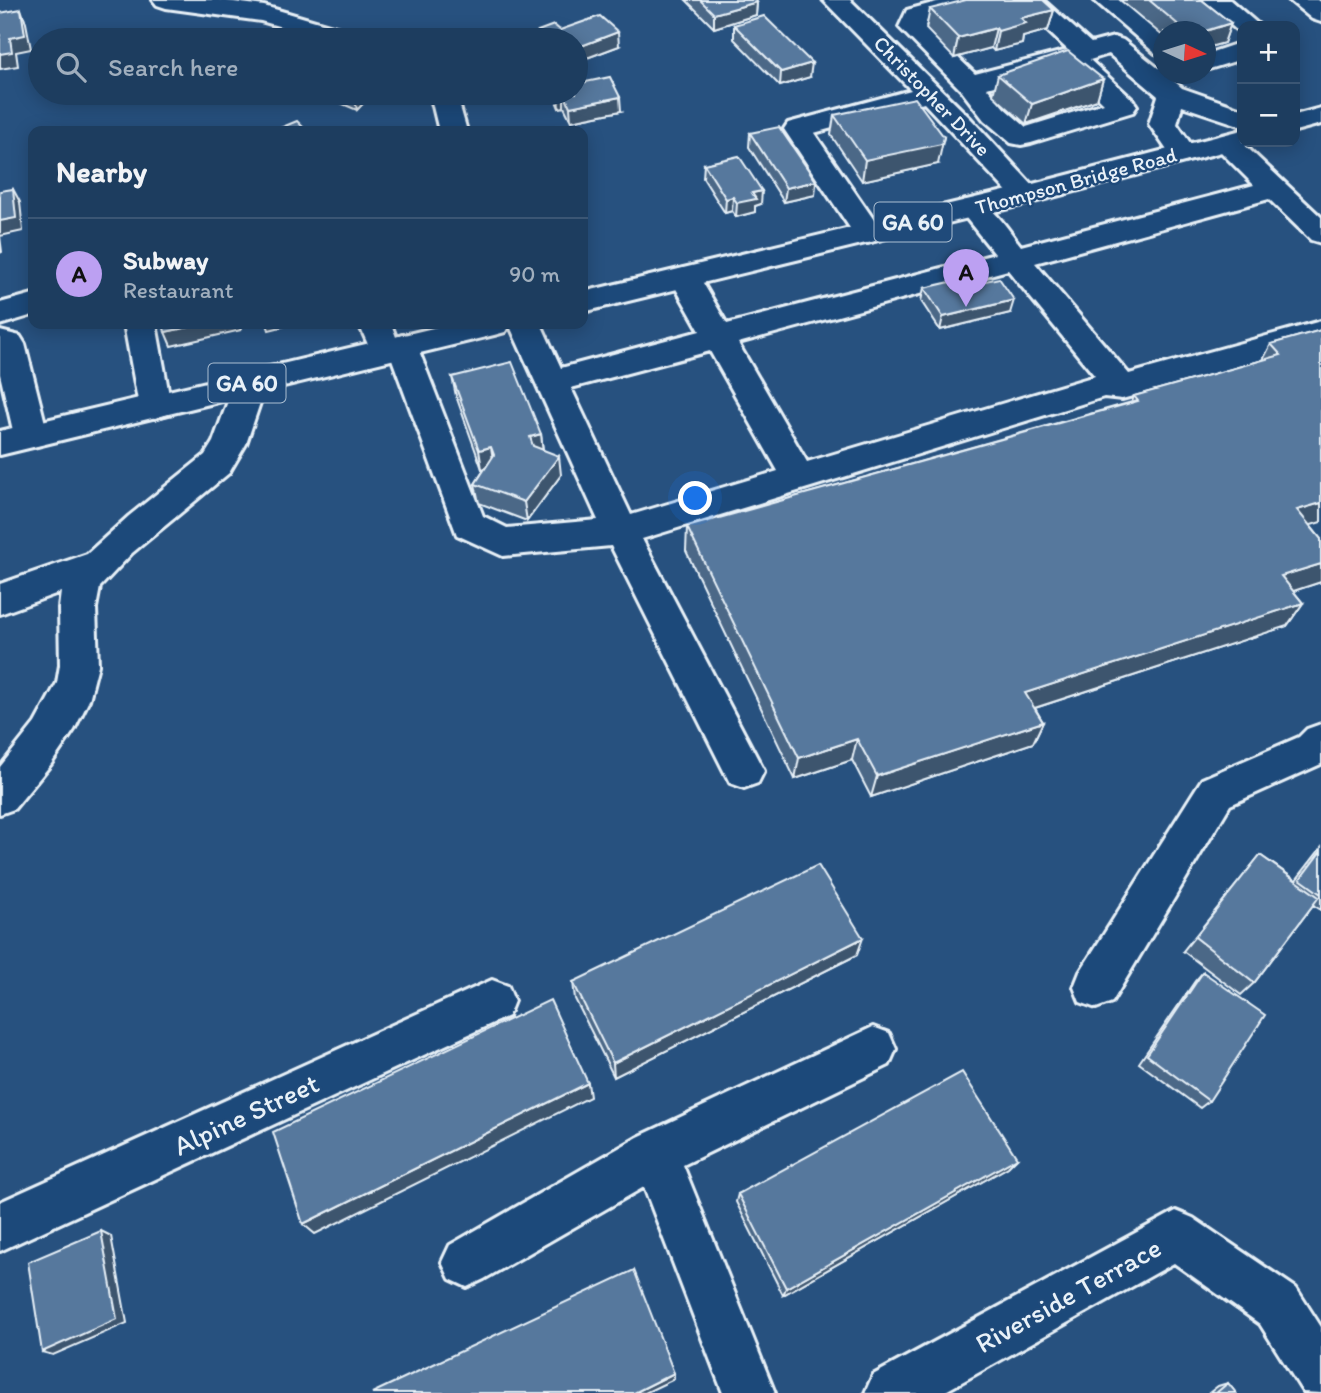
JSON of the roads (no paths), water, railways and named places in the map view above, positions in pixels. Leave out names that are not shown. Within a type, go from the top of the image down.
[{"type":"main road","points":[[166,0],[264,15],[311,28]]},
{"type":"main road","name":"Christopher Drive","points":[[836,0],[961,125],[1026,195]]},
{"type":"main road","points":[[974,0],[916,15],[912,27],[970,84],[995,114],[1021,137],[1068,116],[1123,106],[1028,0]]},
{"type":"main road","points":[[1107,0],[1153,38]]},
{"type":"main road","points":[[1214,0],[1241,21]]},
{"type":"main road","points":[[1302,0],[1321,13]]},
{"type":"main road","points":[[970,84],[1027,76],[1079,55],[1114,45],[1153,74]]},
{"type":"main road","points":[[1216,59],[1237,52]]},
{"type":"main road","points":[[1163,84],[1163,124],[1183,153]]},
{"type":"main road","points":[[1169,84],[1237,116]]},
{"type":"main road","points":[[869,233],[798,129],[929,93]]},
{"type":"main road","points":[[446,105],[452,126]]},
{"type":"main road","points":[[961,125],[995,114]]},
{"type":"main road","points":[[1300,122],[1321,116]]},
{"type":"main road","points":[[1234,141],[1273,190],[1321,233]]},
{"type":"main road","name":"Thompson Bridge Road","points":[[588,300],[1026,195],[1234,141]]},
{"type":"main road","points":[[552,382],[1273,190]]},
{"type":"main road","points":[[973,208],[1122,387]]},
{"type":"main road","points":[[685,278],[799,478]]},
{"type":"main road","points":[[0,314],[28,306]]},
{"type":"main road","points":[[140,329],[155,406]]},
{"type":"main road","name":"GA 60","points":[[0,443],[251,382],[388,340],[461,329]]},
{"type":"main road","points":[[527,329],[621,532],[744,771]]},
{"type":"main road","points":[[388,340],[469,525],[503,542],[621,532],[1104,385],[1122,387],[1321,332]]},
{"type":"main road","points":[[0,342],[9,344],[31,435]]},
{"type":"main road","points":[[0,796],[36,754],[67,705],[79,667],[77,611],[80,589],[95,565],[217,464],[229,444],[251,382]]},
{"type":"main road","points":[[0,599],[95,565]]},
{"type":"main road","points":[[1096,988],[1216,792],[1312,749],[1321,741]]},
{"type":"main road","name":"Alpine Street","points":[[0,1227],[492,1001]]},
{"type":"main road","points":[[467,1262],[655,1154],[873,1049]]},
{"type":"main road","points":[[655,1154],[750,1393]]},
{"type":"main road","name":"Riverside Terrace","points":[[891,1393],[1177,1235],[1278,1306],[1321,1374]]},
{"type":"place","name":"Subway","points":[[966,307]]}]
